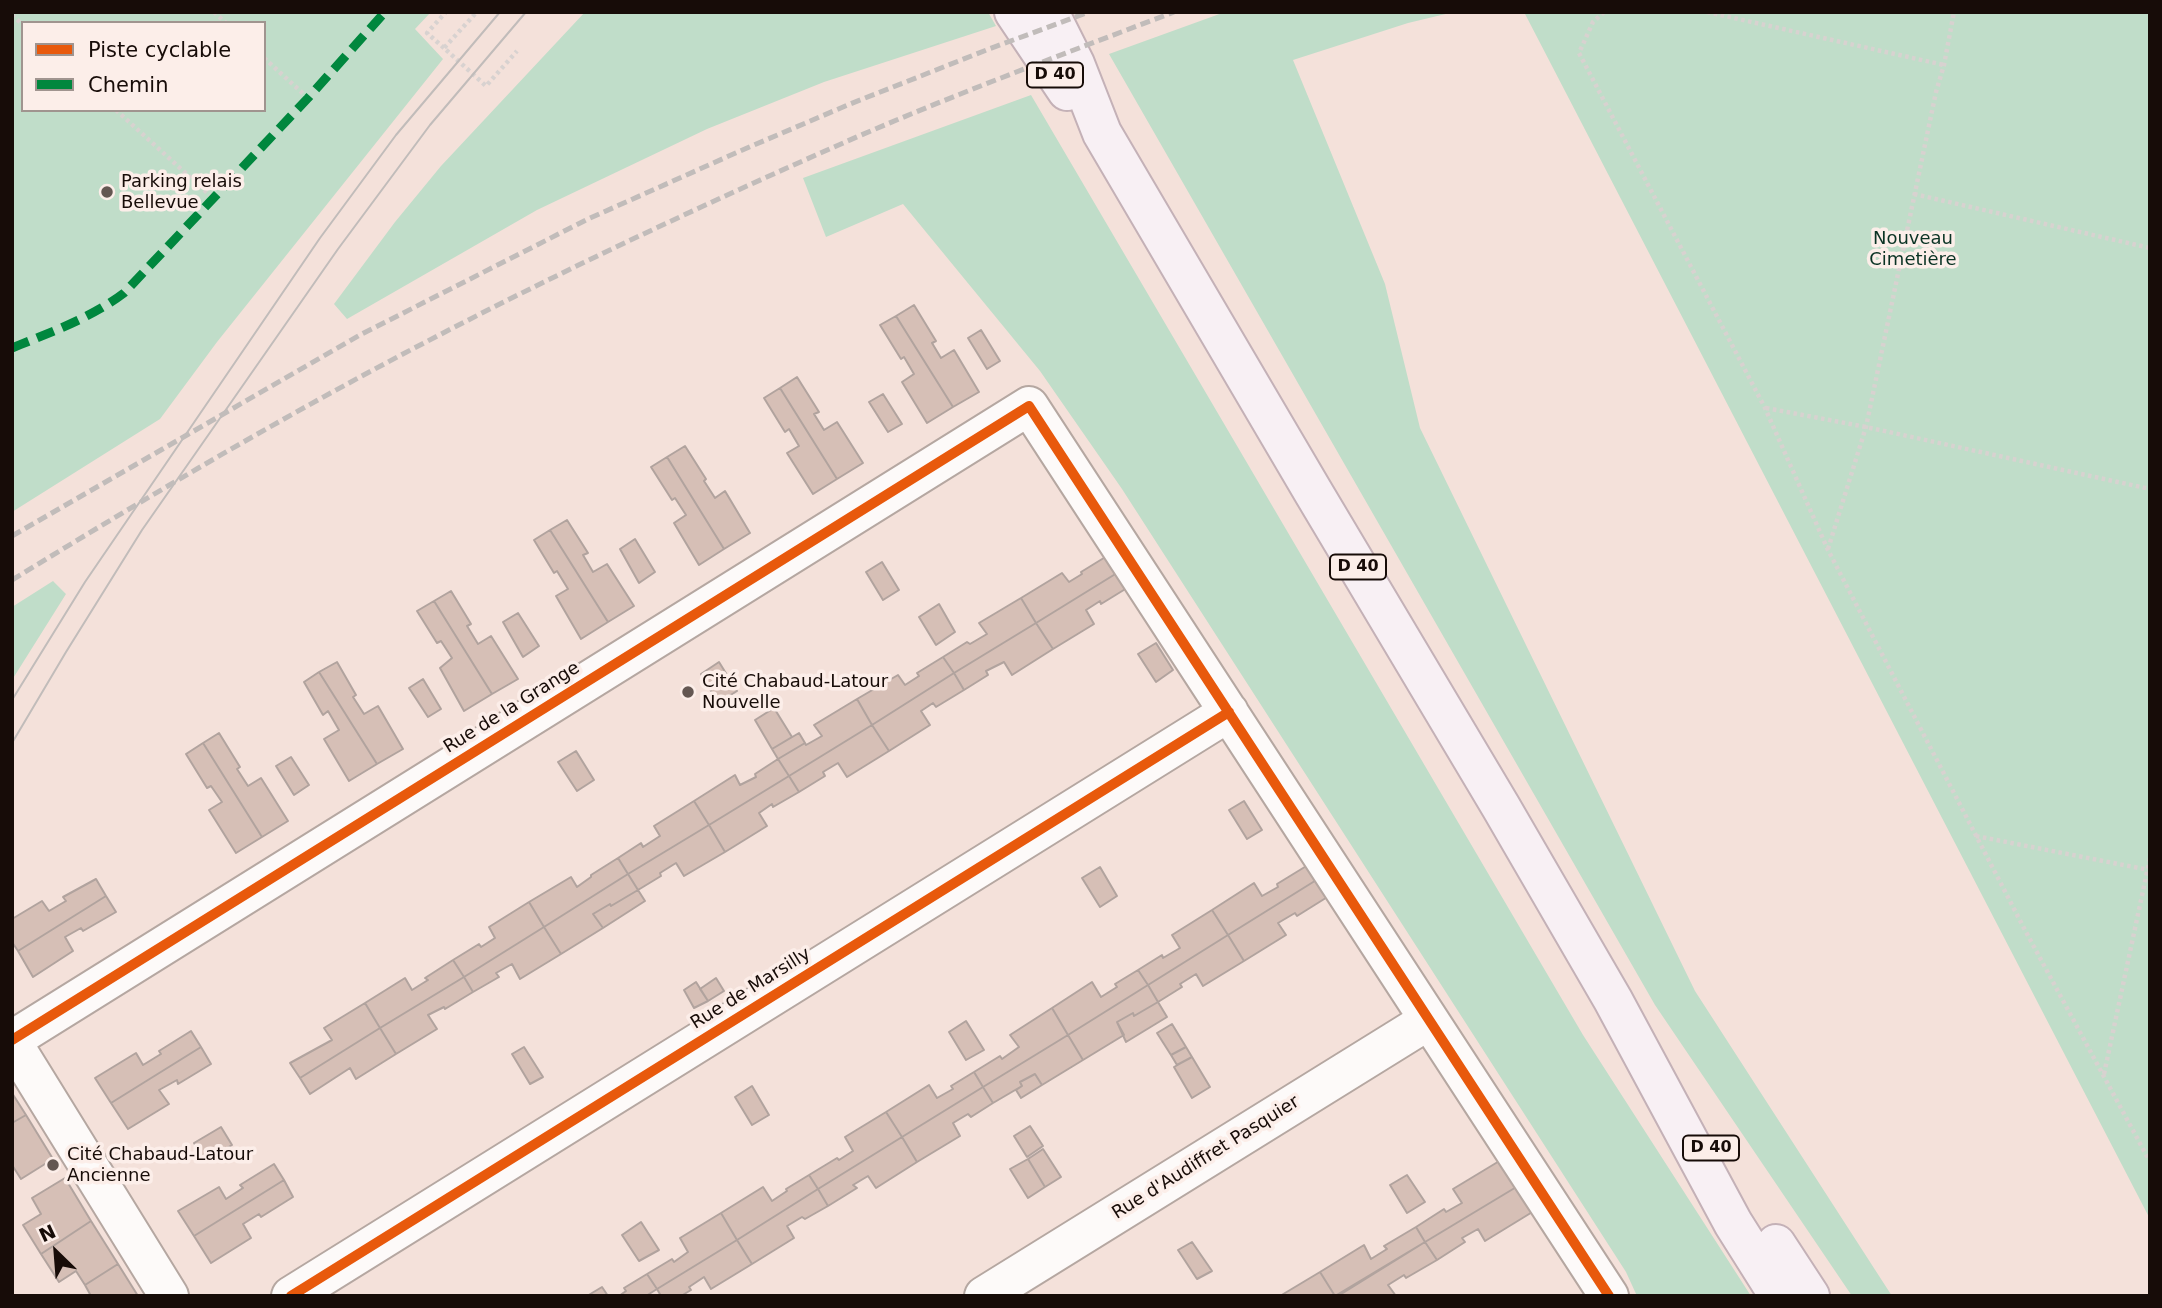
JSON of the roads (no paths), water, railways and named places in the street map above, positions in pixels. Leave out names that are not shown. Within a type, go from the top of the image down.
[{"type":"main road","name":"D 40","points":[[1014,12],[1064,88],[1102,133],[1501,807],[1613,1000],[1705,1174],[1779,1296]]},
{"type":"main road","name":"D 40","points":[[1049,12],[1076,64],[1102,133]]},
{"type":"main road","name":"D 40","points":[[1613,1000],[1810,1296]]},
{"type":"street","name":"Rue de la Grange","points":[[12,1041],[1029,406],[1229,712]]},
{"type":"street","points":[[1229,712],[1609,1296]]},
{"type":"street","name":"Rue de Marsilly","points":[[291,1296],[1229,712]]},
{"type":"street","name":"Rue d'Audiffret Pasquier","points":[[984,1296],[1429,1020]]},
{"type":"street","points":[[12,1041],[169,1296]]},
{"type":"tram line","points":[[12,700],[85,582],[320,238],[396,135],[500,12]]},
{"type":"tram line","points":[[12,743],[142,530],[338,249],[430,125],[526,12]]},
{"type":"railway","points":[[12,536],[360,335],[588,219],[850,104],[1089,12]]},
{"type":"railway","points":[[12,580],[281,420],[433,338],[553,278],[675,219],[859,136],[1174,12]]},
{"type":"place","name":"Parking relais Bellevue","points":[[107,192]]},
{"type":"place","name":"Cité Chabaud-Latour Nouvelle","points":[[688,692]]},
{"type":"place","name":"Cité Chabaud-Latour Ancienne","points":[[53,1165]]},
{"type":"park label","name":"Nouveau Cimetière","points":[[1913,249]]}]
